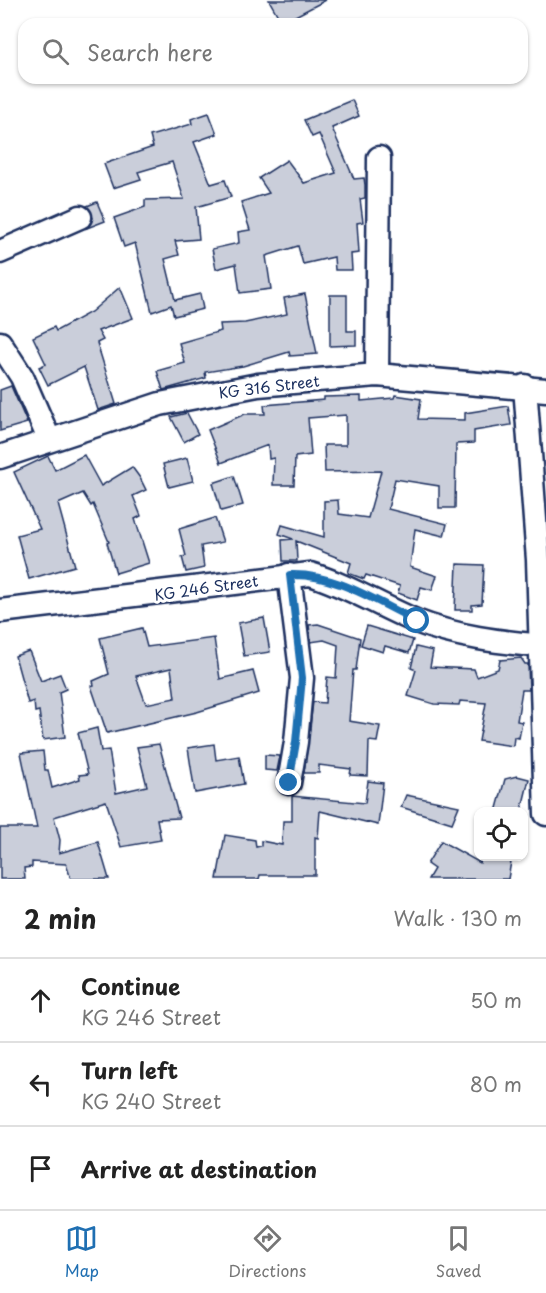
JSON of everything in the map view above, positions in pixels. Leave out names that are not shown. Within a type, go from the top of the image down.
[{"type":"street","points":[[377,375],[379,158]]},
{"type":"street","points":[[0,252],[80,217]]},
{"type":"street","points":[[0,343],[22,377],[49,439]]},
{"type":"street","name":"KG 316 Street","points":[[0,457],[160,404],[223,390],[377,375],[536,388]]},
{"type":"street","points":[[536,388],[546,814]]},
{"type":"street","name":"KG 246 Street","points":[[0,611],[152,595],[310,574],[326,579],[417,621],[484,641],[543,646]]},
{"type":"street","points":[[289,783],[296,742],[302,678],[290,575]]},
{"type":"building","points":[[269,0],[326,0],[292,18],[279,18]]},
{"type":"building","points":[[352,100],[359,116],[332,128],[354,179],[364,178],[365,185],[365,198],[360,199],[363,222],[357,223],[359,253],[351,254],[352,270],[335,270],[334,257],[303,264],[298,246],[266,256],[271,289],[240,293],[236,264],[216,269],[212,249],[239,243],[238,232],[250,230],[241,202],[269,193],[259,178],[287,160],[304,183],[336,173],[319,134],[312,137],[304,120]]},
{"type":"building","points":[[209,113],[217,134],[194,142],[211,184],[225,180],[231,197],[196,207],[199,239],[175,241],[179,255],[165,259],[175,300],[200,294],[203,309],[174,316],[171,305],[152,312],[135,243],[124,247],[114,218],[145,207],[145,200],[184,199],[172,162],[138,172],[141,179],[113,188],[104,164],[153,147],[150,136],[192,124],[191,119]]},
{"type":"building","points":[[97,202],[105,221],[87,228],[93,218],[87,206]]},
{"type":"building","points":[[120,287],[133,318],[98,331],[103,340],[97,343],[116,404],[98,410],[84,367],[48,385],[39,367],[46,364],[33,337],[54,327],[56,331],[91,312]]},
{"type":"building","points":[[305,294],[317,354],[290,356],[289,352],[243,366],[205,372],[206,378],[163,390],[157,371],[185,363],[179,343],[221,331],[220,324],[245,323],[287,314],[284,298]]},
{"type":"building","points":[[330,295],[347,295],[347,331],[356,331],[356,345],[330,346]]},
{"type":"building","points":[[11,386],[27,423],[0,431],[0,390]]},
{"type":"building","points":[[395,395],[421,399],[418,419],[465,420],[465,413],[508,406],[511,425],[474,431],[474,443],[456,444],[455,508],[439,508],[439,486],[395,479],[388,509],[447,524],[444,536],[415,529],[410,567],[437,576],[432,590],[421,587],[417,600],[398,593],[400,586],[366,575],[364,579],[348,573],[351,563],[296,541],[297,561],[283,561],[282,540],[293,539],[279,534],[282,525],[324,537],[324,501],[338,500],[339,514],[368,518],[381,471],[325,472],[324,445],[346,445],[346,415],[308,418],[311,455],[295,457],[294,485],[273,485],[274,458],[269,459],[268,445],[221,463],[208,430],[245,414],[265,414],[264,405],[324,400],[324,397],[361,396],[361,401],[394,398]]},
{"type":"building","points":[[187,413],[198,434],[184,442],[171,417]]},
{"type":"building","points":[[84,455],[101,486],[132,467],[140,478],[146,490],[133,496],[141,516],[135,519],[149,563],[116,573],[107,543],[109,542],[93,504],[91,506],[83,493],[58,504],[75,566],[29,579],[17,535],[40,529],[14,472],[48,456],[55,470]]},
{"type":"building","points":[[187,458],[193,481],[169,487],[163,464]]},
{"type":"building","points":[[234,476],[243,505],[221,511],[213,483]]},
{"type":"building","points":[[215,518],[223,542],[201,546],[204,568],[186,572],[182,557],[186,556],[179,529]]},
{"type":"building","points":[[457,564],[484,565],[482,604],[472,605],[472,610],[455,610]]},
{"type":"building","points":[[264,618],[270,652],[244,656],[238,623]]},
{"type":"building","points":[[318,624],[360,638],[356,670],[353,670],[349,721],[380,726],[377,742],[369,741],[368,776],[350,775],[351,769],[319,765],[319,773],[304,773],[313,702],[325,703],[327,677],[336,678],[338,645],[324,640],[311,642],[309,625]]},
{"type":"building","points":[[367,626],[413,640],[409,653],[385,646],[383,652],[361,645]]},
{"type":"building","points":[[142,628],[147,647],[214,638],[220,679],[253,671],[259,693],[197,712],[107,733],[91,686],[94,685],[93,681],[109,674],[100,638]],"holes":[[[171,668],[175,698],[146,704],[136,676]]]},
{"type":"building","points":[[416,647],[433,651],[430,667],[474,669],[477,677],[498,669],[500,660],[521,658],[525,664],[528,664],[529,690],[522,690],[517,721],[522,722],[519,738],[514,737],[513,746],[479,741],[486,703],[460,701],[459,705],[434,704],[408,696],[416,670],[411,668]]},
{"type":"building","points":[[29,651],[41,681],[60,674],[66,689],[59,692],[65,737],[43,740],[39,711],[35,712],[34,701],[28,703],[15,656]]},
{"type":"building","points":[[97,728],[101,751],[109,750],[116,793],[147,786],[137,747],[159,744],[179,818],[157,819],[161,840],[121,847],[106,801],[54,817],[60,840],[59,853],[98,842],[109,879],[71,879],[66,864],[32,862],[32,867],[24,868],[25,879],[0,879],[0,828],[37,828],[21,753],[43,751],[45,770],[48,770],[52,788],[80,779],[79,775],[88,774],[78,733]]},
{"type":"building","points":[[214,744],[216,760],[239,756],[244,784],[195,793],[188,748]]},
{"type":"building","points":[[265,755],[280,756],[277,771],[265,770]]},
{"type":"building","points":[[517,776],[529,779],[522,807],[497,807],[505,779]]},
{"type":"building","points":[[368,781],[383,783],[378,825],[320,811],[318,838],[315,837],[315,875],[260,875],[259,879],[217,879],[225,835],[255,840],[256,847],[261,846],[261,841],[282,845],[283,821],[292,821],[292,796],[365,803]]},
{"type":"building","points":[[406,795],[459,806],[452,823],[401,807]]},
{"type":"building","points":[[441,841],[480,863],[481,861],[511,861],[508,879],[428,879],[434,869],[427,864]]},
{"type":"route","points":[[289,783],[296,742],[302,678],[290,575],[310,574],[326,579],[417,621]]}]
